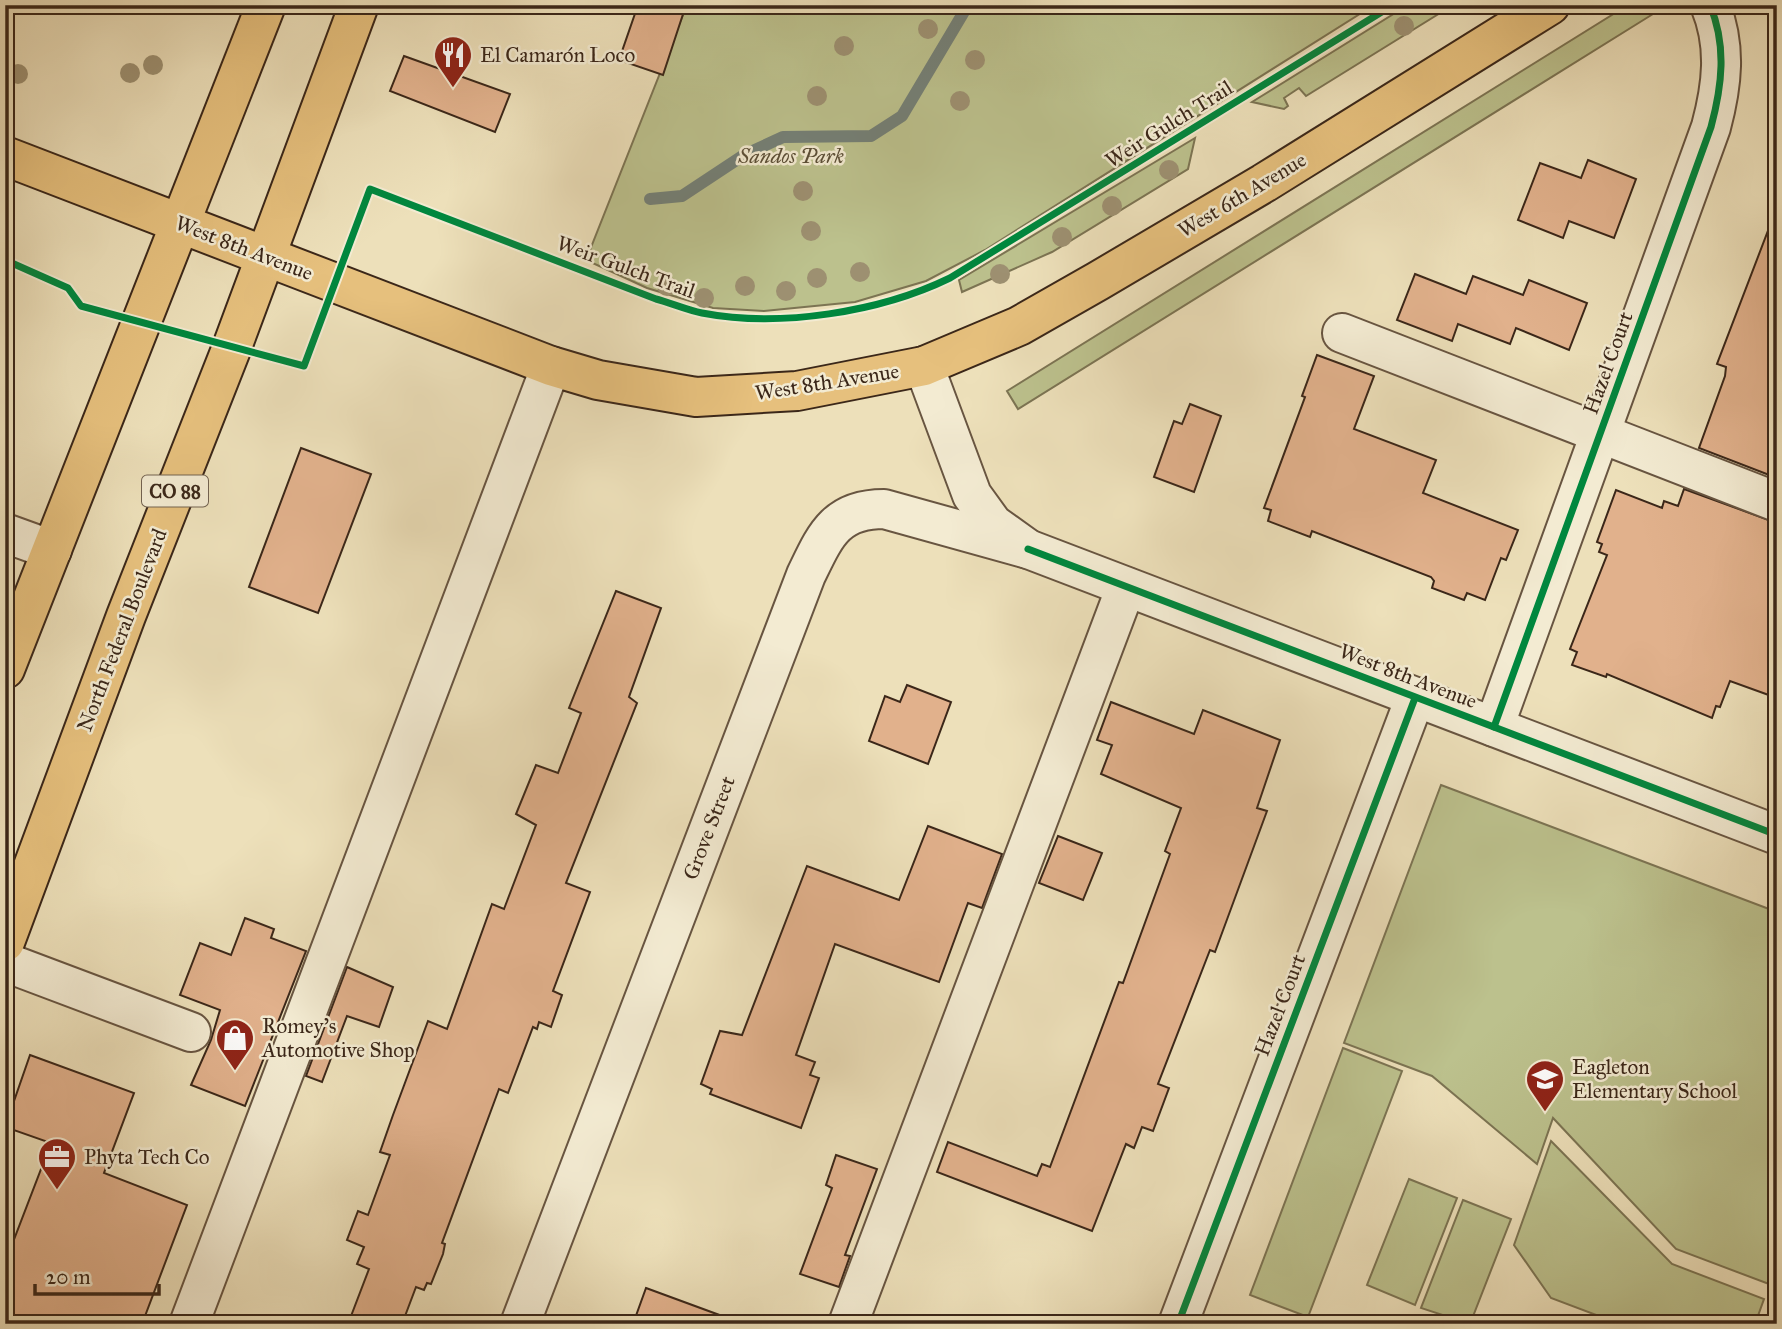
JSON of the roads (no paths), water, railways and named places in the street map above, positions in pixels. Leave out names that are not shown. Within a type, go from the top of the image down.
[{"type":"main road","points":[[5,668],[266,5]]},
{"type":"main road","name":"North Federal Boulevard","points":[[5,942],[359,5]]},
{"type":"main road","name":"West 6th Avenue","points":[[924,366],[1019,326],[1098,281],[1264,183],[1550,5]]},
{"type":"main road","name":"West 8th Avenue","points":[[5,156],[551,366],[598,380],[695,397],[797,391],[924,366]]},
{"type":"street","name":"Hazel Court","points":[[1494,727],[1712,127],[1723,67],[1710,5]]},
{"type":"street","points":[[1342,333],[1777,502]]},
{"type":"street","points":[[189,1324],[551,366]]},
{"type":"street","name":"West 8th Avenue","points":[[924,366],[972,495],[993,524],[1028,549],[1777,835]]},
{"type":"street","name":"Grove Street","points":[[520,1324],[806,575],[833,527],[847,516],[867,509],[884,509],[1028,549]]},
{"type":"street","points":[[5,533],[52,550]]},
{"type":"street","points":[[848,1324],[1126,587]]},
{"type":"street","name":"Hazel Court","points":[[1178,1324],[1415,698]]},
{"type":"street","points":[[5,962],[191,1032]]},
{"type":"waterway","points":[[650,199],[682,196],[744,155],[783,137],[871,136],[902,116],[968,5]]},
{"type":"place","name":"El Camarón Loco","points":[[453,89]]},
{"type":"place","name":"Romey's Automotive Shop","points":[[235,1072]]},
{"type":"place","name":"Eagleton Elementary School","points":[[1545,1113]]},
{"type":"place","name":"Phyta Tech Co","points":[[57,1191]]},
{"type":"park label","name":"Sandos Park","points":[[791,156]]}]
